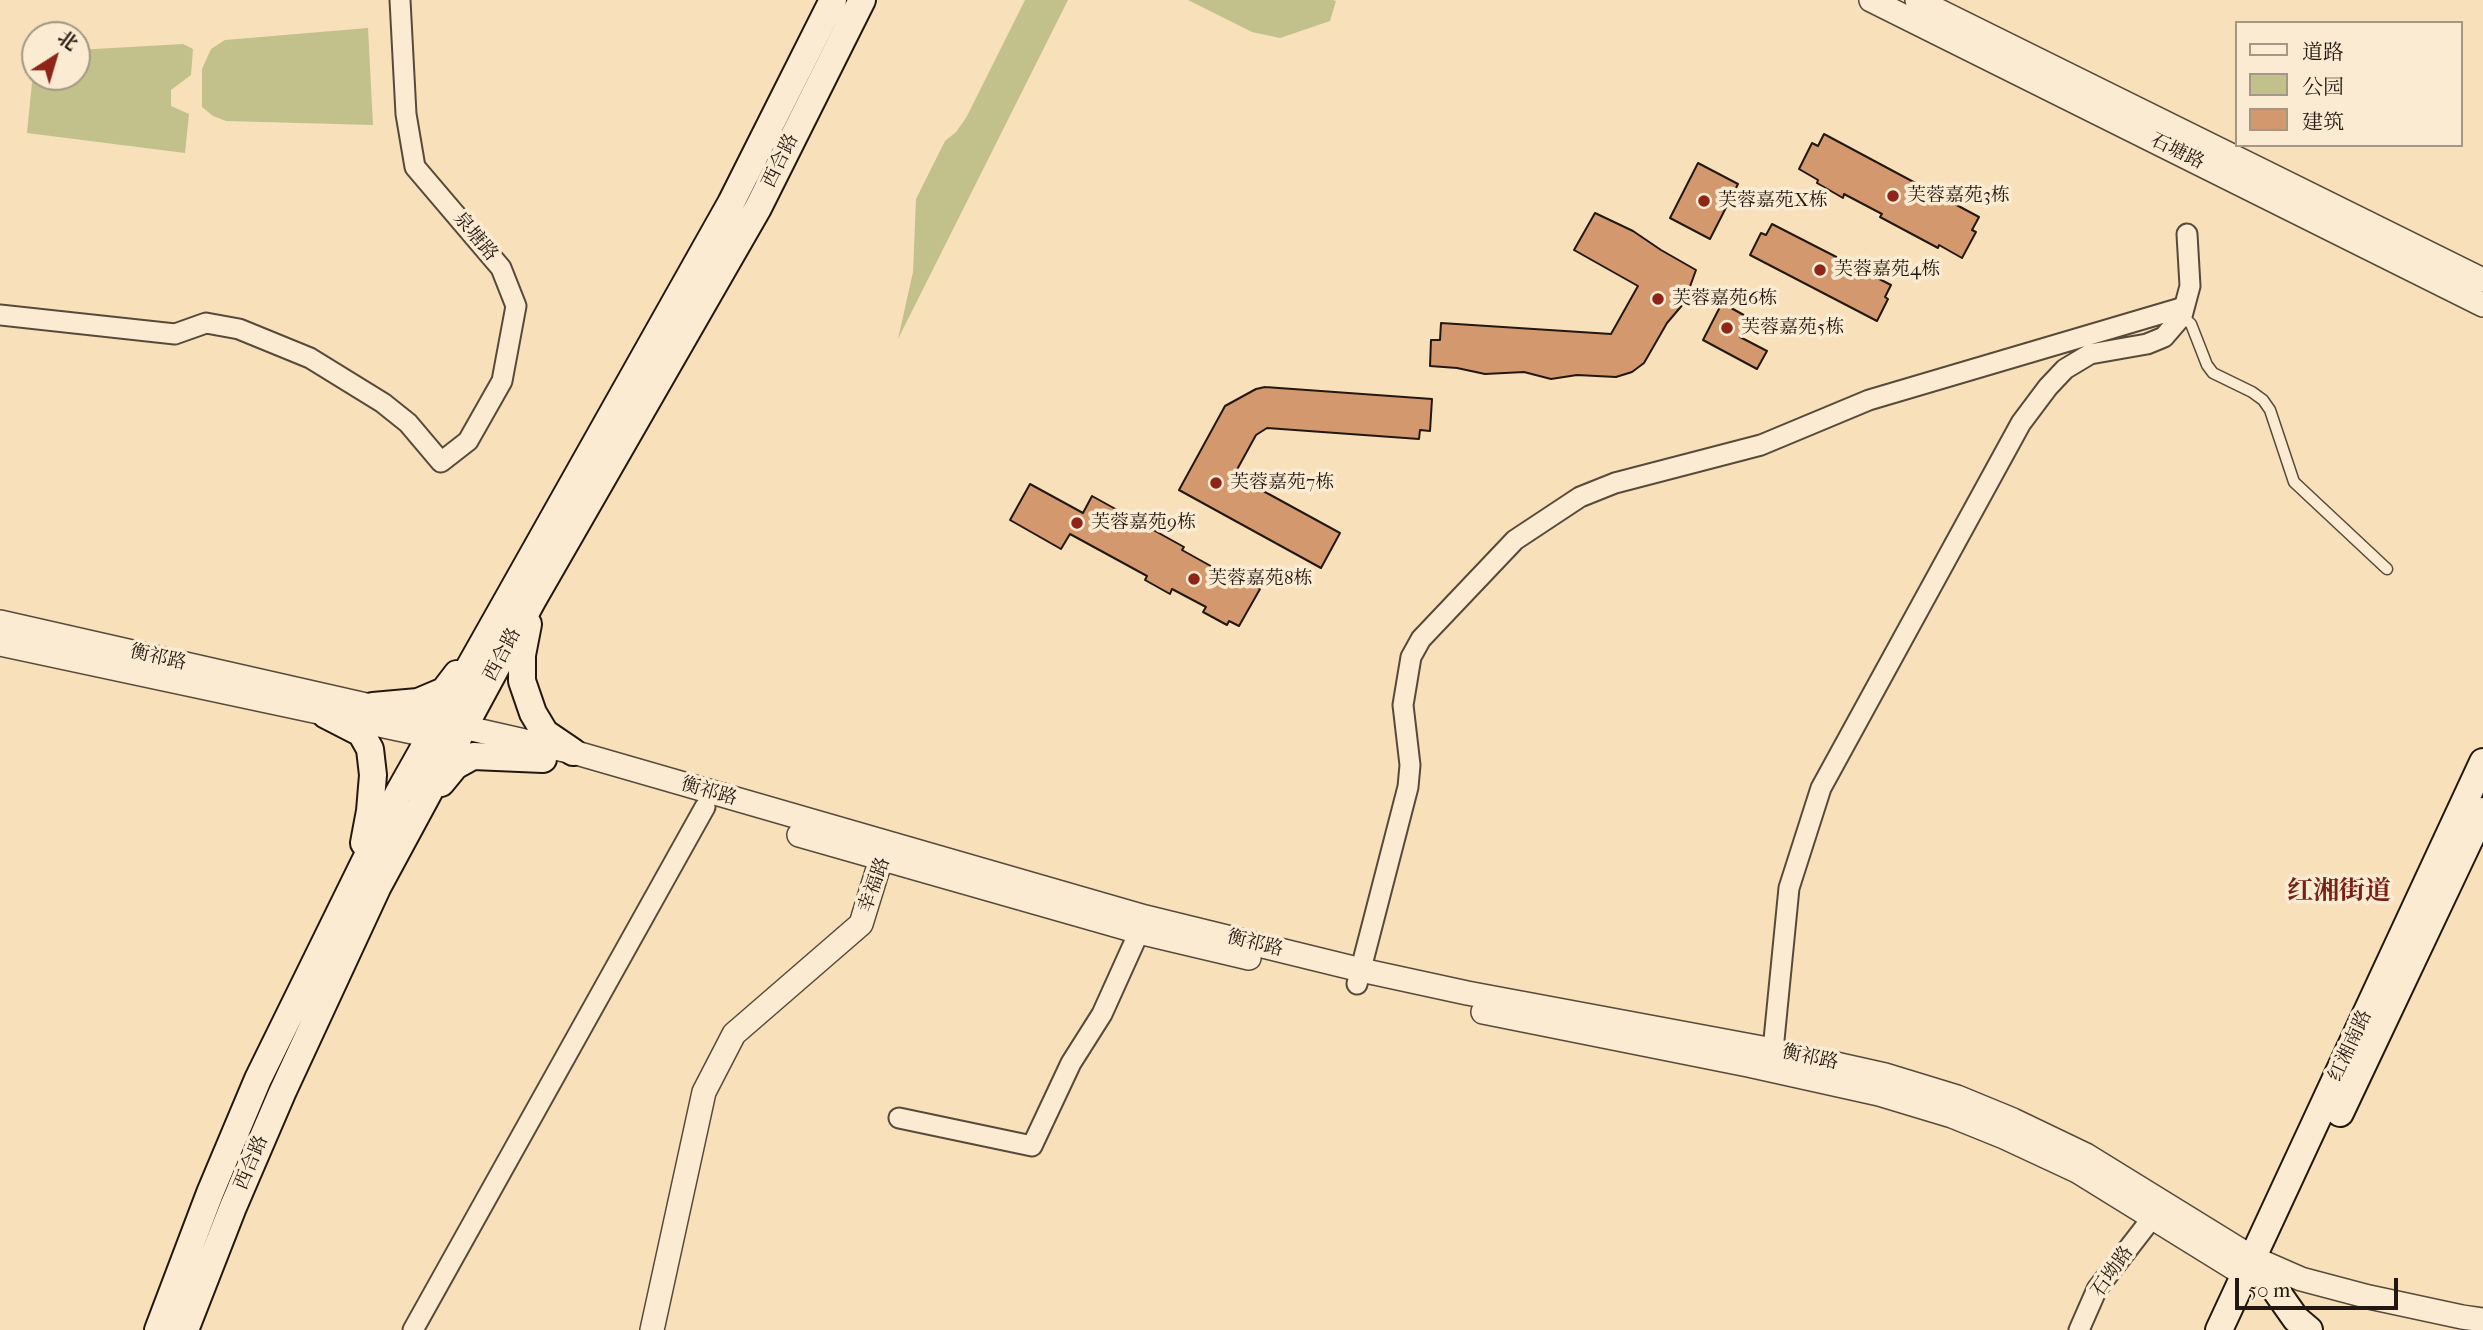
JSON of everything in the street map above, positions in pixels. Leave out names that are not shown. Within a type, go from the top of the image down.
[{"type":"main road","name":"西合路","points":[[185,1330],[233,1207],[282,1093],[378,886],[421,806],[447,731],[483,643],[731,202],[833,0]]},
{"type":"main road","name":"西合路","points":[[158,1330],[210,1193],[258,1079],[358,875],[532,601],[758,208],[862,0]]},
{"type":"main road","points":[[532,601],[522,655],[522,681],[533,713],[545,733],[573,752]]},
{"type":"main road","points":[[373,706],[418,702],[443,691],[483,643]]},
{"type":"main road","points":[[326,715],[360,733],[370,749],[373,775],[370,811],[358,875]]},
{"type":"main road","points":[[421,806],[455,766],[473,756],[544,759]]},
{"type":"main road","name":"红湘南路","points":[[2238,1330],[2259,1274],[2483,762]]},
{"type":"main road","name":"红湘南路","points":[[2219,1330],[2259,1274],[2481,822]]},
{"type":"main road","points":[[2259,1274],[2284,1330]]},
{"type":"main road","points":[[2259,1274],[2296,1319],[2309,1330]]},
{"type":"street","name":"泉塘路","points":[[0,315],[175,334],[206,323],[239,329],[310,358],[383,403],[408,423],[441,462],[468,441],[502,381],[516,306],[501,268],[415,167],[406,114],[400,0]]},
{"type":"street","name":"石塘路","points":[[1871,0],[2483,305]]},
{"type":"street","name":"石塘路","points":[[1917,0],[2483,280]]},
{"type":"street","points":[[1773,1050],[1789,888],[1821,788],[2021,424],[2048,387],[2065,369],[2090,354],[2147,344],[2164,337],[2183,312],[2190,286],[2187,234]]},
{"type":"street","points":[[1359,977],[1408,787],[1410,765],[1403,705],[1410,657],[1421,639],[1515,540],[1580,497],[1615,483],[1761,445],[1869,400],[2183,312]]},
{"type":"street","name":"衡祁路","points":[[0,622],[373,706],[447,731],[705,807],[1142,924],[1359,977],[1480,1012],[1880,1094],[1952,1116],[2077,1171],[2152,1218],[2259,1274],[2365,1305],[2483,1328]]},
{"type":"street","name":"衡祁路","points":[[0,644],[326,715],[447,731],[573,752],[888,856]]},
{"type":"street","points":[[413,1330],[705,807]]},
{"type":"street","name":"幸福路","points":[[652,1330],[704,1092],[734,1034],[862,924],[888,856]]},
{"type":"street","name":"幸福路","points":[[662,1330],[712,1098],[742,1041],[872,930],[888,856]]},
{"type":"street","points":[[899,1118],[1032,1146],[1071,1063],[1102,1014],[1142,924]]},
{"type":"street","name":"衡祁路","points":[[1359,977],[1468,993],[1773,1050],[1885,1074],[1957,1097],[2013,1120],[2086,1156],[2259,1274],[2301,1279],[2369,1297],[2483,1320]]},
{"type":"street","name":"石坳路","points":[[2079,1330],[2097,1289],[2152,1218]]},
{"type":"lane","points":[[2183,312],[2213,373],[2252,392],[2263,400],[2270,410],[2294,482],[2387,569]]},
{"type":"green space","points":[[1025,0],[1068,0],[898,339],[913,272],[916,199],[945,141],[966,118]]},
{"type":"green space","points":[[1188,0],[1336,1],[1330,21],[1280,38],[1252,32]]},
{"type":"green space","points":[[368,28],[373,125],[226,121],[213,116],[202,107],[202,69],[211,49],[225,40]]},
{"type":"green space","points":[[183,44],[193,49],[191,75],[171,90],[171,106],[189,114],[185,153],[27,133],[31,91],[91,91],[91,49]]},
{"type":"building","name":"芙蓉嘉苑3栋","points":[[1824,134],[1979,217],[1972,230],[1976,232],[1962,258],[1880,217],[1882,214],[1844,194],[1843,198],[1799,169],[1812,143],[1818,146]]},
{"type":"building","name":"芙蓉嘉苑X栋","points":[[1698,163],[1738,184],[1710,239],[1670,218]]},
{"type":"building","name":"芙蓉嘉苑6栋","points":[[1595,213],[1633,231],[1696,270],[1684,303],[1667,323],[1644,363],[1632,372],[1616,377],[1577,375],[1551,379],[1524,372],[1485,374],[1430,366],[1431,340],[1440,340],[1441,323],[1611,334],[1638,286],[1574,250]]},
{"type":"building","name":"芙蓉嘉苑4栋","points":[[1772,224],[1891,285],[1885,297],[1888,299],[1877,321],[1750,255],[1761,233],[1766,235]]},
{"type":"building","name":"芙蓉嘉苑5栋","points":[[1722,303],[1751,319],[1740,337],[1767,351],[1757,369],[1703,340]]},
{"type":"building","name":"芙蓉嘉苑7栋","points":[[1265,387],[1432,399],[1430,431],[1420,430],[1419,439],[1267,428],[1256,435],[1234,475],[1340,533],[1321,568],[1179,490],[1225,406]]},
{"type":"building","points":[[1030,484],[1083,513],[1092,496],[1184,547],[1182,550],[1234,579],[1236,575],[1260,589],[1239,626],[1229,621],[1227,625],[1203,612],[1206,607],[1172,589],[1170,594],[1145,580],[1147,576],[1070,534],[1061,549],[1010,520]]},
{"type":"place","name":"芙蓉嘉苑3栋","points":[[1893,196]]},
{"type":"place","name":"芙蓉嘉苑X栋","points":[[1704,201]]},
{"type":"place","name":"芙蓉嘉苑4栋","points":[[1820,270]]},
{"type":"place","name":"芙蓉嘉苑6栋","points":[[1658,299]]},
{"type":"place","name":"芙蓉嘉苑5栋","points":[[1727,328]]},
{"type":"place","name":"芙蓉嘉苑7栋","points":[[1216,483]]},
{"type":"place","name":"芙蓉嘉苑9栋","points":[[1077,523]]},
{"type":"place","name":"芙蓉嘉苑8栋","points":[[1194,579]]},
{"type":"district","name":"红湘街道","points":[[2339,893]]}]
